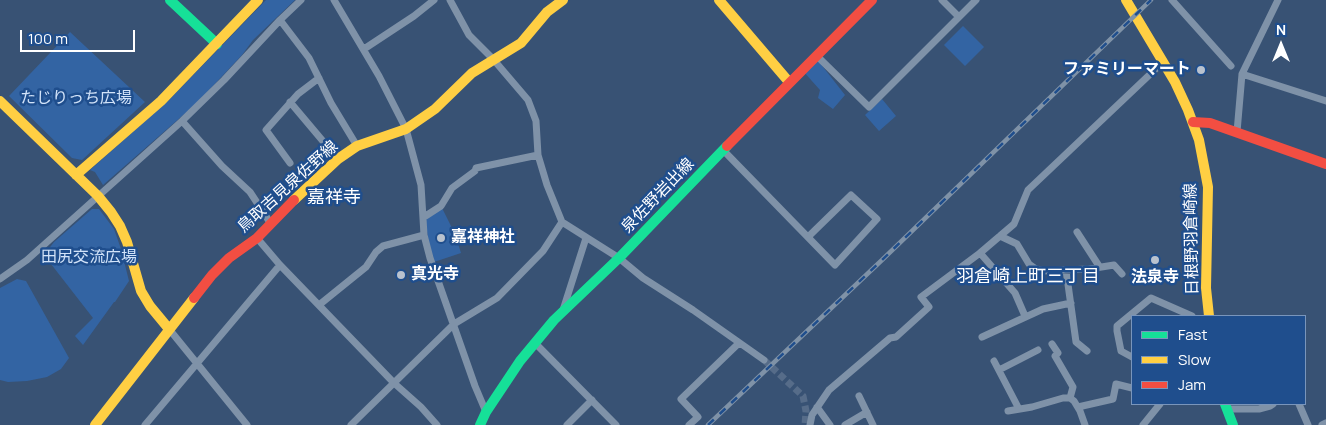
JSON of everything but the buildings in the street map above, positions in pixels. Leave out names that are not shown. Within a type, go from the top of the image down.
[{"type":"main road","points":[[170,0],[217,44]]},
{"type":"main road","points":[[76,175],[161,101],[258,0]]},
{"type":"main road","name":"鳥取吉見泉佐野線","points":[[95,425],[212,275],[229,258],[257,238],[308,185],[338,158],[357,146],[406,129],[435,109],[472,73],[521,44],[547,12],[563,0]]},
{"type":"main road","points":[[719,0],[789,82]]},
{"type":"main road","name":"泉佐野岩出線","points":[[481,422],[520,360],[562,313],[619,258],[789,82],[872,0]]},
{"type":"main road","name":"日根野羽倉崎線","points":[[1126,0],[1175,82],[1200,140],[1208,187],[1206,288],[1208,315]]},
{"type":"main road","points":[[0,101],[98,196],[120,226],[127,242],[141,291],[150,306],[169,329]]},
{"type":"main road","points":[[1193,122],[1210,123],[1326,164]]},
{"type":"main road","points":[[1226,406],[1233,425]]},
{"type":"street","points":[[0,279],[27,260],[182,121],[224,80],[280,20],[302,0]]},
{"type":"street","points":[[334,0],[364,49],[406,129],[421,185],[424,235],[430,258],[475,386],[481,422]]},
{"type":"street","points":[[364,49],[414,16],[434,0]]},
{"type":"street","points":[[450,0],[468,35],[528,100],[536,121],[538,155],[547,185],[562,222],[619,258],[643,278],[693,310],[764,360]]},
{"type":"street","points":[[942,0],[959,17]]},
{"type":"street","points":[[816,55],[869,107],[976,0]]},
{"type":"street","points":[[1172,0],[1231,66]]},
{"type":"street","points":[[1237,132],[1242,74],[1278,0]]},
{"type":"street","points":[[280,20],[309,58],[331,103],[357,146]]},
{"type":"street","points":[[810,425],[812,415],[829,390],[890,338],[896,337],[929,306],[921,297],[980,253],[1014,224],[1028,190],[1163,62]]},
{"type":"street","points":[[1242,74],[1326,101]]},
{"type":"street","points":[[290,163],[266,130],[298,94],[318,78]]},
{"type":"street","points":[[290,102],[338,158]]},
{"type":"street","points":[[182,121],[222,166],[250,192],[271,224]]},
{"type":"street","points":[[723,150],[835,265],[877,219],[851,195],[808,237]]},
{"type":"street","points":[[424,217],[441,206],[452,188],[475,172],[476,168],[538,155]]},
{"type":"street","points":[[351,425],[454,324],[497,298],[543,250],[562,222]]},
{"type":"street","points":[[1077,232],[1099,266]]},
{"type":"street","points":[[319,305],[366,268],[376,252],[383,246],[424,235]]},
{"type":"street","points":[[1000,236],[1017,244],[1029,264],[1044,272],[1114,265],[1122,274]]},
{"type":"street","points":[[257,238],[280,265],[394,383],[438,425]]},
{"type":"street","points":[[562,313],[586,238]]},
{"type":"street","points":[[980,253],[1015,293],[1025,316]]},
{"type":"street","points":[[145,425],[280,265]]},
{"type":"street","points":[[1066,270],[1076,342],[1087,350]]},
{"type":"street","points":[[1131,356],[1121,351],[1116,331],[1117,326],[1151,298],[1190,315]]},
{"type":"street","points":[[982,337],[1043,309],[1070,303]]},
{"type":"street","points":[[169,329],[248,425]]},
{"type":"street","points":[[535,343],[616,425]]},
{"type":"street","points":[[689,425],[698,417],[681,399],[739,343]]},
{"type":"street","points":[[1052,344],[1058,353],[1055,356],[1073,387],[1070,398]]},
{"type":"street","points":[[999,370],[1038,350]]},
{"type":"street","points":[[994,360],[1019,409]]},
{"type":"street","points":[[1078,407],[1113,399],[1116,384],[1131,388]]},
{"type":"street","points":[[859,396],[874,425]]},
{"type":"street","points":[[1008,411],[1032,407],[1062,398],[1070,398],[1078,407],[1085,425]]},
{"type":"street","points":[[567,425],[592,400]]},
{"type":"street","points":[[1143,425],[1159,405]]},
{"type":"street","points":[[1226,406],[1259,408],[1272,405]]},
{"type":"street","points":[[1299,405],[1308,425]]},
{"type":"street","points":[[817,406],[830,425]]},
{"type":"street","points":[[845,425],[867,412]]},
{"type":"street","points":[[1322,425],[1326,424]]},
{"type":"green space","points":[[266,0],[295,0],[253,40],[242,55],[197,103],[103,185],[95,172],[90,170],[170,99]]},
{"type":"green space","points":[[963,26],[984,47],[965,66],[944,45]]},
{"type":"green space","name":"たじりっち広場","points":[[70,32],[145,102],[82,160],[72,158],[9,96]]},
{"type":"green space","points":[[816,58],[845,95],[833,109],[818,98],[820,90],[803,71]]},
{"type":"green space","points":[[882,99],[896,116],[879,131],[865,115]]},
{"type":"green space","points":[[442,208],[455,234],[461,253],[434,262],[430,251],[425,218]]},
{"type":"green space","name":"田尻交流広場","points":[[92,209],[99,209],[114,229],[129,281],[83,345],[75,336],[93,318],[44,255],[54,242]]},
{"type":"green space","points":[[17,279],[26,281],[69,358],[61,369],[47,377],[8,382],[0,380],[0,288]]},
{"type":"tunnel","points":[[764,360],[803,396],[806,411],[805,425]]},
{"type":"railway","points":[[708,425],[1151,0]]},
{"type":"traffic: fast","points":[[170,0],[217,44]]},
{"type":"traffic: fast","points":[[480,425],[486,412],[520,361],[554,320],[619,258],[727,146]]},
{"type":"traffic: fast","points":[[1225,405],[1233,425]]},
{"type":"traffic: slow","points":[[76,175],[161,101],[258,0]]},
{"type":"traffic: slow","points":[[294,200],[338,159],[357,146],[406,129],[435,109],[472,73],[521,43],[547,12],[563,0]]},
{"type":"traffic: slow","points":[[719,0],[789,82]]},
{"type":"traffic: slow","points":[[1126,0],[1175,82],[1199,140],[1208,187],[1206,288],[1209,315]]},
{"type":"traffic: slow","points":[[0,101],[98,196],[111,212],[127,242],[141,291],[150,306],[169,329]]},
{"type":"traffic: slow","points":[[95,425],[194,298]]},
{"type":"traffic: jam","points":[[727,146],[872,0]]},
{"type":"traffic: jam","points":[[1193,122],[1210,123],[1326,164]]},
{"type":"traffic: jam","points":[[194,298],[212,275],[229,258],[257,238],[294,200]]},
{"type":"place","name":"ファミリーマート","points":[[1201,70]]},
{"type":"place","name":"嘉祥神社","points":[[441,238]]},
{"type":"place","name":"法泉寺","points":[[1155,260]]},
{"type":"place","name":"真光寺","points":[[401,275]]},
{"type":"district","name":"嘉祥寺","points":[[334,198]]},
{"type":"district","name":"羽倉崎上町三丁目","points":[[1028,277]]}]
